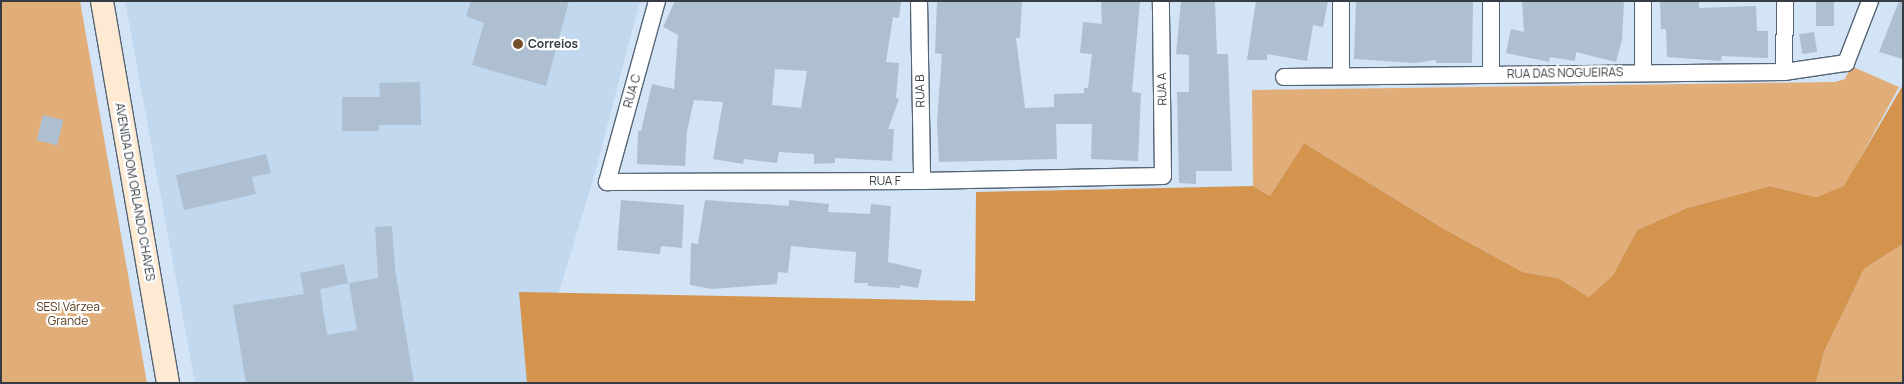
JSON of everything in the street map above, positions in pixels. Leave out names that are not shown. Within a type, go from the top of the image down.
[{"type":"main road","name":"AVENIDA DOM ORLANDO CHAVES","points":[[102,1],[168,383]]},
{"type":"street","name":"RUA C","points":[[607,182],[657,1]]},
{"type":"street","name":"RUA B","points":[[919,1],[922,181]]},
{"type":"street","name":"RUA A","points":[[1161,1],[1163,176]]},
{"type":"street","points":[[1341,1],[1341,75]]},
{"type":"street","points":[[1491,1],[1491,74]]},
{"type":"street","points":[[1643,1],[1643,72]]},
{"type":"street","points":[[1784,72],[1785,1]]},
{"type":"street","name":"RUA DAS NOGUEIRAS","points":[[1284,77],[1784,72],[1846,63],[1870,1]]},
{"type":"street","name":"RUA F","points":[[607,182],[922,181],[1163,176]]},
{"type":"shaded area","points":[[125,1],[640,1],[593,180],[545,337],[578,383],[195,383]]},
{"type":"shaded area","points":[[1903,85],[1903,244],[1864,269],[1824,352],[1816,383],[527,383],[519,292],[975,301],[976,192],[1253,186],[1270,196],[1304,143],[1444,229],[1523,272],[1558,278],[1589,297],[1613,275],[1637,230],[1687,208],[1770,186],[1816,197],[1844,186]]},
{"type":"green space","name":"SESI Várzea Grande","points":[[1,1],[80,1],[147,383],[1,383]]},
{"type":"green space","points":[[1851,66],[1899,87],[1845,186],[1816,197],[1770,186],[1687,208],[1637,230],[1613,275],[1589,297],[1558,278],[1523,272],[1444,229],[1304,143],[1270,196],[1253,186],[1252,90],[1835,82],[1845,79]]},
{"type":"green space","points":[[1903,244],[1903,383],[1816,383],[1824,352],[1864,269]]},
{"type":"building","name":"Correios","points":[[471,1],[569,1],[546,86],[472,65],[484,23],[466,16]]},
{"type":"building","points":[[675,1],[901,1],[899,18],[893,17],[886,62],[899,63],[896,98],[899,99],[888,129],[894,129],[892,161],[835,158],[835,163],[814,164],[814,154],[779,152],[777,163],[744,159],[743,164],[713,159],[723,102],[694,100],[687,131],[685,166],[637,164],[638,131],[641,131],[652,84],[674,89],[678,35],[663,27]],"holes":[[[775,69],[807,71],[801,108],[772,105]]]},
{"type":"building","points":[[937,1],[1022,1],[1020,38],[1016,38],[1025,108],[1054,107],[1054,94],[1084,93],[1084,88],[1088,88],[1092,54],[1080,53],[1083,22],[1102,24],[1101,1],[1140,1],[1132,92],[1141,93],[1138,161],[1091,159],[1092,124],[1056,124],[1057,159],[939,162],[937,122],[942,54],[935,53]]},
{"type":"building","points":[[1181,1],[1215,1],[1217,54],[1228,54],[1232,171],[1196,171],[1196,184],[1179,183],[1177,92],[1189,92],[1189,55],[1176,54]]},
{"type":"building","points":[[1256,1],[1328,1],[1323,27],[1313,25],[1307,61],[1267,54],[1267,60],[1247,60]]},
{"type":"building","points":[[1356,1],[1473,1],[1472,63],[1436,63],[1436,60],[1415,63],[1354,59]]},
{"type":"building","points":[[1522,1],[1624,1],[1622,40],[1616,62],[1576,52],[1575,61],[1550,57],[1549,62],[1506,53],[1511,29],[1524,32]]},
{"type":"building","points":[[1660,1],[1699,1],[1699,8],[1756,6],[1757,31],[1768,31],[1768,58],[1722,56],[1721,61],[1667,57],[1666,29],[1661,29]]},
{"type":"building","points":[[1816,1],[1834,1],[1834,26],[1816,26]]},
{"type":"building","points":[[1899,1],[1903,1],[1903,59],[1879,52]]},
{"type":"building","points":[[1814,32],[1817,52],[1802,54],[1799,34]]},
{"type":"building","points":[[420,82],[421,125],[379,125],[379,131],[342,131],[342,97],[380,97],[379,83]]},
{"type":"building","points":[[43,115],[63,120],[57,145],[37,140]]},
{"type":"building","points":[[266,154],[271,173],[252,177],[256,194],[184,210],[176,175]]},
{"type":"building","points":[[621,200],[684,205],[682,248],[661,246],[660,254],[617,250]]},
{"type":"building","points":[[705,200],[789,206],[789,200],[829,204],[828,212],[870,214],[871,204],[891,206],[888,262],[922,270],[918,288],[900,285],[900,288],[868,286],[868,283],[854,283],[856,252],[791,246],[788,273],[778,272],[777,284],[712,289],[690,285],[691,243],[698,244]]},
{"type":"building","points":[[392,226],[395,269],[414,383],[246,383],[233,305],[304,294],[300,273],[344,264],[348,283],[320,289],[327,335],[357,330],[349,283],[378,278],[375,227]]},
{"type":"place","name":"Correios","points":[[518,44]]}]
